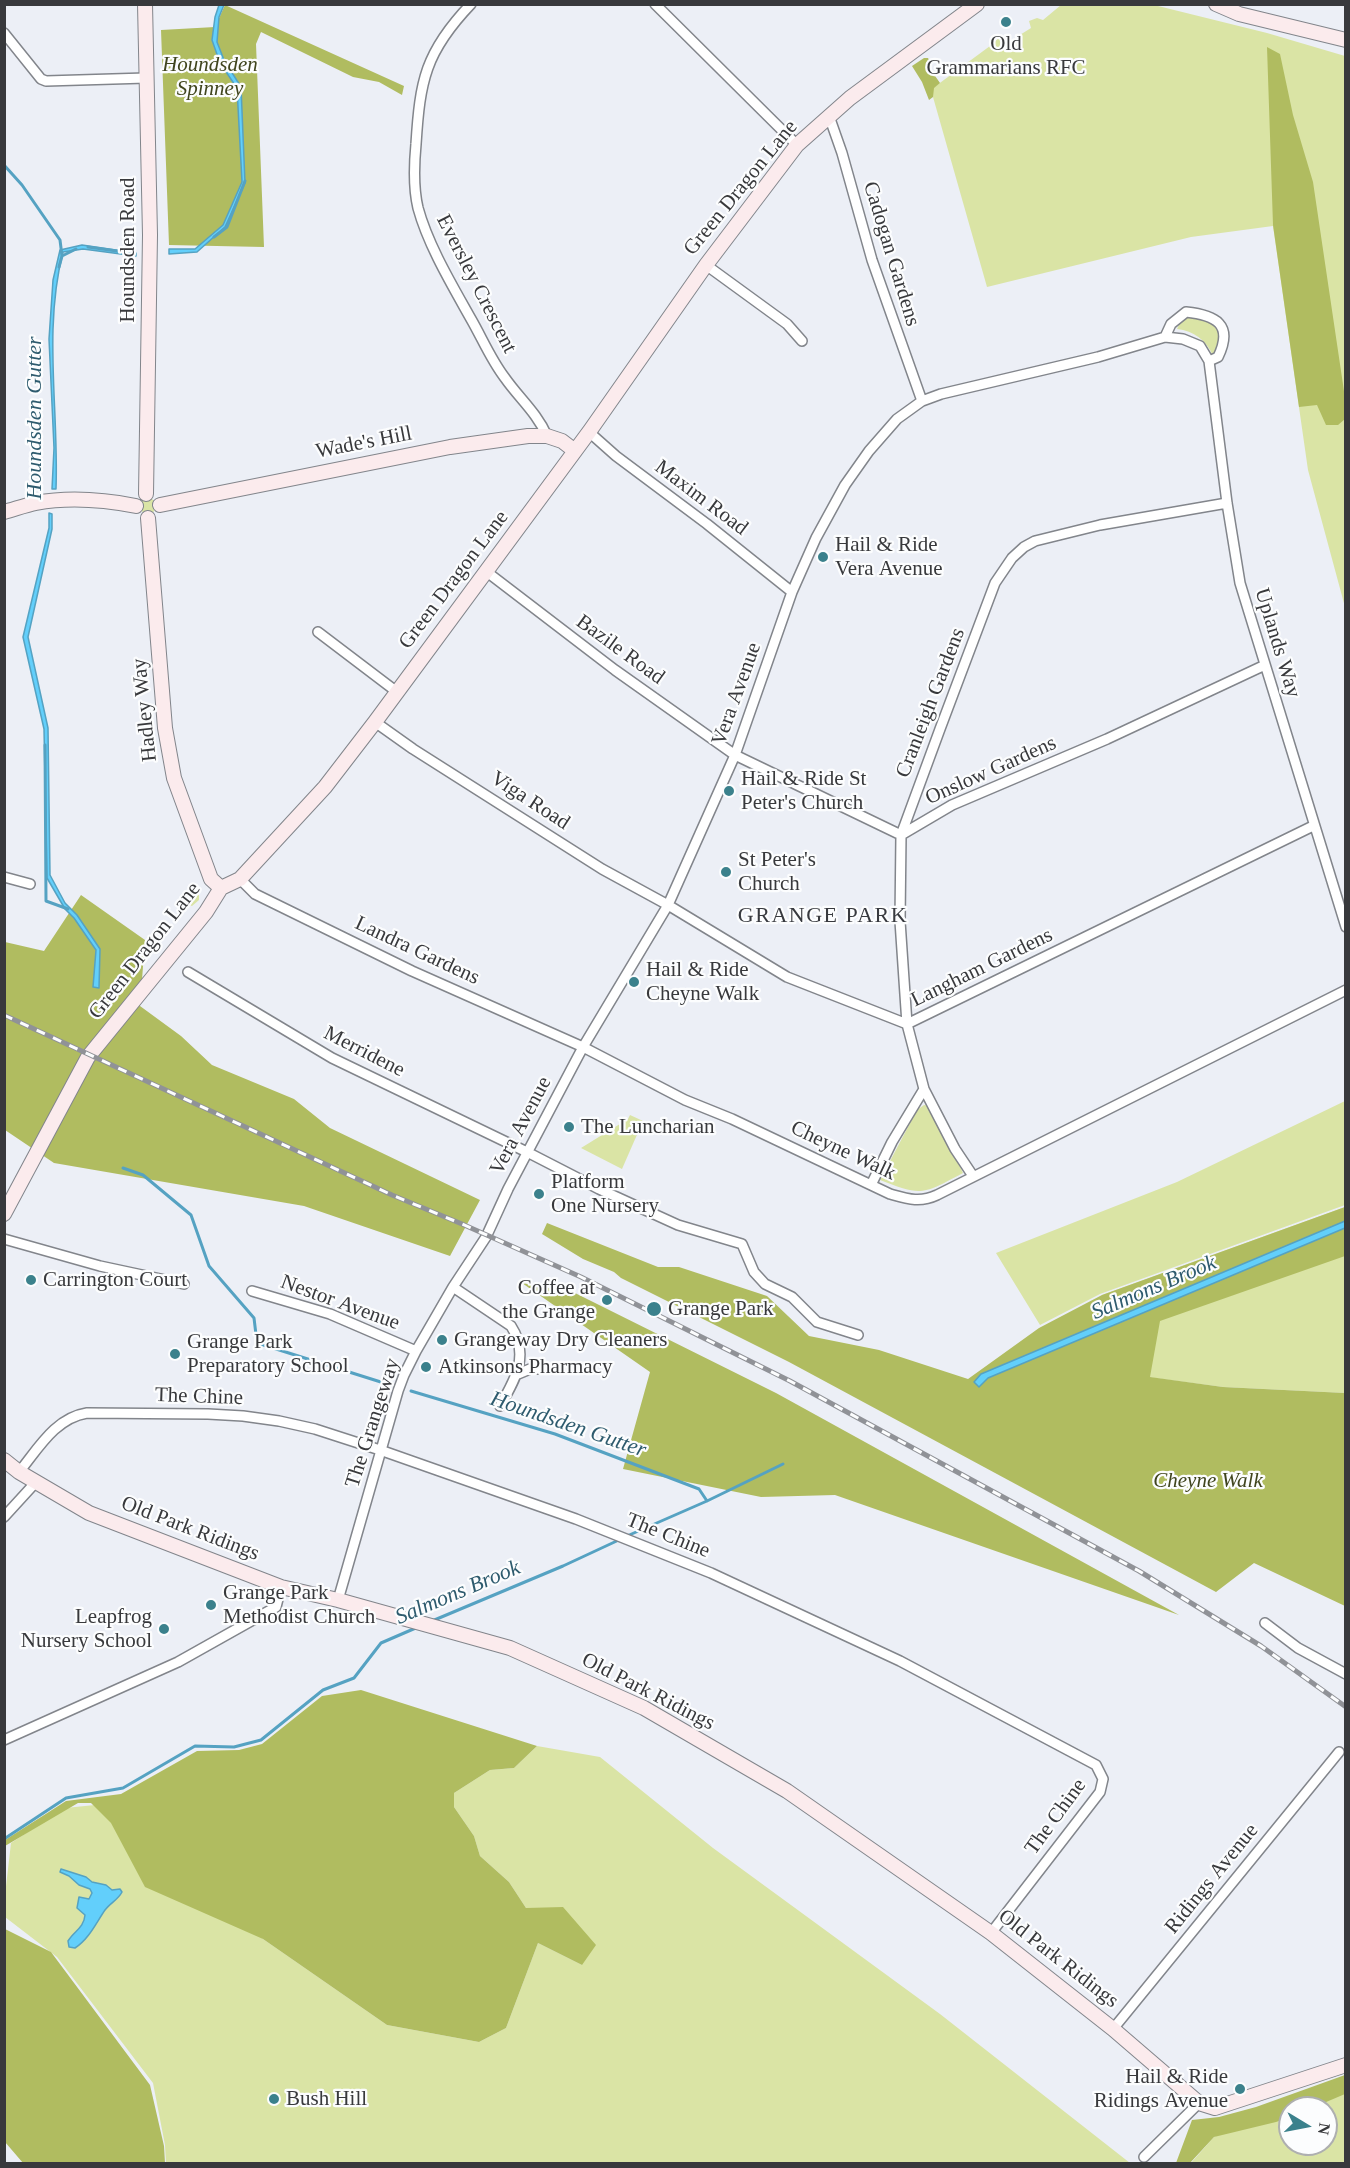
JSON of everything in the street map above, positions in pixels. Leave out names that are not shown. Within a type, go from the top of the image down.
[{"type":"street","name":"Houndsden Road","points":[[145,4],[150,258],[147,494]]},
{"type":"street","name":"Eversley Crescent","points":[[471,4],[445,33],[424,75],[419,99],[415,160],[417,206],[424,228],[461,302],[504,377],[541,422],[548,436]]},
{"type":"street","points":[[655,4],[797,145]]},
{"type":"street","name":"Green Dragon Lane","points":[[5,1211],[88,1057],[206,912],[221,888],[240,879],[325,787],[487,572],[706,265],[797,145],[850,98],[977,4]]},
{"type":"street","points":[[1216,4],[1239,14],[1346,40]]},
{"type":"street","points":[[4,33],[41,79],[46,81],[146,78]]},
{"type":"street","name":"Cadogan Gardens","points":[[829,116],[842,153],[872,260],[922,401]]},
{"type":"street","points":[[706,265],[787,324],[802,341]]},
{"type":"street","points":[[1186,312],[1206,314],[1220,323],[1224,335],[1222,349],[1218,357],[1209,361],[1200,346],[1183,339],[1166,337],[1171,324],[1186,312]]},
{"type":"street","name":"Vera Avenue","points":[[486,1237],[508,1189],[583,1047],[668,905],[735,755],[792,592],[816,538],[845,485],[869,451],[897,419],[922,401],[941,394],[1098,357],[1166,337]]},
{"type":"street","name":"Uplands Way","points":[[1209,361],[1240,584],[1346,927]]},
{"type":"street","name":"Maxim Road","points":[[589,432],[615,456],[707,524],[792,592]]},
{"type":"street","name":"Wade's Hill","points":[[160,505],[450,447],[528,436],[548,436]]},
{"type":"street","points":[[548,436],[562,441],[575,451]]},
{"type":"street","points":[[147,494],[156,497],[160,505],[156,514],[148,518],[139,514],[136,506],[139,498],[147,494]]},
{"type":"street","points":[[4,512],[37,503],[61,501],[114,502],[136,506]]},
{"type":"street","name":"Cranleigh Gardens","points":[[973,1176],[955,1149],[924,1089],[907,1024],[900,921],[901,835],[995,583],[1012,558],[1035,541],[1100,525],[1227,502]]},
{"type":"street","name":"Hadley Way","points":[[148,518],[165,728],[174,778],[211,879],[221,888]]},
{"type":"street","name":"Bazile Road","points":[[487,572],[615,670],[735,755]]},
{"type":"street","points":[[318,632],[397,692]]},
{"type":"street","name":"Onslow Gardens","points":[[901,835],[952,805],[1107,739],[1265,665]]},
{"type":"street","name":"Viga Road","points":[[375,722],[602,869],[668,905]]},
{"type":"street","points":[[735,755],[901,835]]},
{"type":"street","name":"Langham Gardens","points":[[668,905],[787,977],[907,1024],[1313,826]]},
{"type":"street","points":[[4,877],[30,884]]},
{"type":"street","name":"Landra Gardens","points":[[240,879],[255,894],[412,971],[583,1047]]},
{"type":"street","name":"Merridene","points":[[188,972],[332,1058],[599,1189],[678,1225],[742,1244],[754,1272],[765,1284],[792,1297],[817,1322],[858,1335]]},
{"type":"street","name":"Cheyne Walk","points":[[583,1047],[685,1100],[732,1119],[871,1185],[910,1200],[925,1200],[1346,990]]},
{"type":"street","points":[[871,1185],[892,1142],[924,1089]]},
{"type":"street","name":"The Grangeway","points":[[338,1600],[398,1391],[416,1351],[453,1287],[486,1237]]},
{"type":"street","points":[[4,1239],[100,1266],[184,1284]]},
{"type":"street","points":[[453,1287],[511,1326],[518,1340],[520,1353],[518,1374],[500,1406]]},
{"type":"street","name":"Nestor Avenue","points":[[252,1291],[330,1314],[416,1351]]},
{"type":"street","points":[[518,1374],[530,1369],[546,1369]]},
{"type":"street","name":"The Chine","points":[[20,1472],[64,1420],[76,1415],[87,1413],[243,1416],[279,1421],[315,1429],[380,1450],[606,1530],[711,1573],[900,1660],[1096,1765],[1103,1779],[1100,1792],[992,1933]]},
{"type":"street","name":"Old Park Ridings","points":[[4,1460],[89,1513],[286,1588],[338,1600],[510,1648],[644,1708],[787,1791],[992,1933],[1113,2029],[1199,2103]]},
{"type":"street","points":[[4,1517],[36,1482]]},
{"type":"street","points":[[4,1740],[178,1662],[276,1607],[286,1588]]},
{"type":"street","points":[[1265,1623],[1298,1648],[1346,1674]]},
{"type":"street","name":"Ridings Avenue","points":[[1113,2029],[1339,1752]]},
{"type":"street","points":[[1144,2157],[1199,2103],[1215,2108],[1346,2065]]},
{"type":"green space","name":"Houndsden Spinney","points":[[225,5],[404,86],[402,95],[379,82],[353,77],[261,32],[256,44],[264,247],[169,245],[161,30],[215,27]]},
{"type":"green space","points":[[1061,5],[1154,5],[1267,33],[1345,56],[1345,607],[1308,470],[1273,226],[1191,237],[987,287],[933,97],[933,88],[1002,35],[1007,43],[1031,28],[1029,21],[1037,18],[1043,20]]},
{"type":"green space","points":[[1267,47],[1280,54],[1293,115],[1313,182],[1345,398],[1345,419],[1338,425],[1326,425],[1317,405],[1299,407],[1273,225]]},
{"type":"green space","points":[[928,58],[926,63],[940,83],[934,88],[933,97],[929,100],[912,66]]},
{"type":"green space","points":[[1191,316],[1198,316],[1215,324],[1220,341],[1219,348],[1213,356],[1199,337],[1177,329],[1180,322]]},
{"type":"green space","points":[[148,498],[156,506],[148,514],[140,506]]},
{"type":"green space","points":[[199,894],[199,900],[192,906],[183,903],[185,897]]},
{"type":"green space","points":[[81,895],[145,940],[140,1006],[181,1036],[212,1065],[294,1099],[330,1128],[480,1200],[450,1256],[304,1206],[54,1163],[5,1130],[5,942],[44,951]]},
{"type":"green space","points":[[1345,1101],[1345,1205],[1100,1294],[1040,1325],[996,1253],[1177,1182]]},
{"type":"green space","points":[[924,1105],[931,1106],[963,1173],[923,1191],[905,1189],[880,1180],[917,1110]]},
{"type":"green space","points":[[630,1115],[643,1121],[622,1169],[581,1148],[628,1119]]},
{"type":"green space","points":[[1345,1207],[1345,1393],[1223,1387],[1086,1369],[1102,1295]]},
{"type":"green space","name":"Cheyne Walk","points":[[1345,1207],[1345,1256],[1160,1321],[1150,1377],[1223,1387],[1345,1393],[1345,1606],[1254,1563],[1216,1592],[789,1362],[621,1278],[614,1272],[583,1259],[542,1234],[547,1223],[658,1267],[679,1267],[767,1296],[809,1336],[879,1350],[968,1379],[1039,1328],[1102,1295]]},
{"type":"green space","points":[[522,1283],[575,1293],[776,1393],[1179,1615],[835,1495],[761,1497],[623,1469],[650,1372]]},
{"type":"green space","points":[[361,1690],[537,1746],[514,1768],[490,1770],[454,1793],[454,1807],[474,1836],[480,1856],[509,1882],[526,1908],[563,1907],[596,1945],[582,1965],[538,1943],[506,2028],[479,2042],[387,2025],[263,1939],[145,1887],[111,1823],[91,1803],[78,1803],[5,1846],[5,1840],[66,1801],[121,1794],[197,1751],[239,1750],[262,1744],[322,1696]]},
{"type":"green space","points":[[537,1746],[600,1757],[713,1848],[940,2014],[1130,2163],[166,2163],[165,2145],[153,2083],[57,1957],[5,1917],[11,1843],[65,1808],[115,1803],[263,1939],[387,2025],[479,2042],[506,2028],[538,1943],[582,1965],[563,1908],[526,1908],[509,1882],[480,1856],[474,1836],[454,1807],[454,1793],[490,1770],[514,1768]]},
{"type":"green space","points":[[5,1929],[51,1952],[150,2085],[164,2146],[165,2163],[23,2163],[5,2142]]},
{"type":"green space","points":[[1345,2075],[1345,2163],[1190,2164],[1214,2137],[1278,2107],[1278,2156],[1338,2156],[1338,2096],[1301,2096]]},
{"type":"green space","points":[[1345,2075],[1345,2094],[1338,2097],[1287,2096]]},
{"type":"green space","points":[[1278,2099],[1278,2121],[1214,2137],[1190,2163],[1176,2163],[1192,2120],[1219,2117]]},
{"type":"water","points":[[219,5],[224,5],[219,17],[217,42],[224,60],[241,87],[245,183],[225,227],[197,252],[169,254],[169,249],[195,249],[223,225],[242,182],[237,88],[220,63],[212,40]]},
{"type":"water","points":[[82,245],[136,253],[136,256],[83,249],[63,252],[54,311],[56,489],[52,489],[54,448],[49,339],[53,280],[60,250]]},
{"type":"water","points":[[49,513],[52,514],[52,529],[28,637],[48,728],[50,875],[65,903],[77,915],[100,949],[99,988],[93,987],[96,950],[65,909],[47,878],[44,729],[23,637],[49,528]]},
{"type":"water","points":[[1345,1221],[1345,1228],[988,1378],[979,1387],[974,1382],[981,1374]]},
{"type":"water","points":[[61,1869],[86,1877],[92,1882],[106,1885],[112,1890],[120,1889],[122,1892],[75,1948],[69,1947],[68,1941],[81,1926],[85,1915],[77,1908],[79,1897],[89,1899],[92,1893],[90,1889],[79,1885],[60,1872]]},
{"type":"waterway","points":[[4,165],[22,185],[60,240],[62,256],[59,267]]},
{"type":"waterway","name":"Houndsden Gutter","points":[[214,237],[227,227],[245,181]]},
{"type":"waterway","name":"Houndsden Gutter","points":[[88,247],[117,251]]},
{"type":"waterway","name":"Houndsden Gutter","points":[[62,256],[76,249]]},
{"type":"waterway","name":"Houndsden Gutter","points":[[45,745],[46,901],[68,909]]},
{"type":"waterway","name":"Houndsden Gutter","points":[[123,1168],[143,1175],[191,1215],[209,1266],[254,1318],[257,1343],[384,1383]]},
{"type":"waterway","name":"Houndsden Gutter","points":[[411,1391],[555,1434],[699,1489],[707,1501]]},
{"type":"waterway","name":"Salmons Brook","points":[[627,1536],[783,1464]]},
{"type":"waterway","name":"Salmons Brook","points":[[432,1621],[621,1539]]},
{"type":"waterway","name":"Salmons Brook","points":[[4,1839],[66,1798],[123,1788],[195,1746],[234,1747],[261,1740],[323,1690],[354,1678],[381,1643],[418,1627]]},
{"type":"railway","points":[[4,1015],[392,1195],[581,1277],[790,1381],[1139,1571],[1261,1646],[1346,1707]]},
{"type":"place","name":"Old Grammarians RFC","points":[[1006,22]]},
{"type":"place","name":"Hail & Ride Vera Avenue","points":[[823,557]]},
{"type":"place","name":"Hail & Ride St Peter's Church","points":[[729,791]]},
{"type":"place","name":"St Peter's Church","points":[[726,872]]},
{"type":"place","name":"Hail & Ride Cheyne Walk","points":[[634,982]]},
{"type":"place","name":"The Luncharian","points":[[569,1127]]},
{"type":"place","name":"Platform One Nursery","points":[[539,1194]]},
{"type":"place","name":"Carrington Court","points":[[31,1280]]},
{"type":"place","name":"Coffee at the Grange","points":[[607,1300]]},
{"type":"place","name":"Grange Park","points":[[654,1309]]},
{"type":"place","name":"Grangeway Dry Cleaners","points":[[442,1340]]},
{"type":"place","name":"Grange Park Preparatory School","points":[[175,1354]]},
{"type":"place","name":"Atkinsons Pharmacy","points":[[426,1367]]},
{"type":"place","name":"Grange Park Methodist Church","points":[[211,1605]]},
{"type":"place","name":"Leapfrog Nursery School","points":[[164,1629]]},
{"type":"place","name":"Hail & Ride Ridings Avenue","points":[[1240,2089]]},
{"type":"place","name":"Bush Hill","points":[[274,2099]]},
{"type":"district","name":"GRANGE PARK","points":[[823,916]]}]
